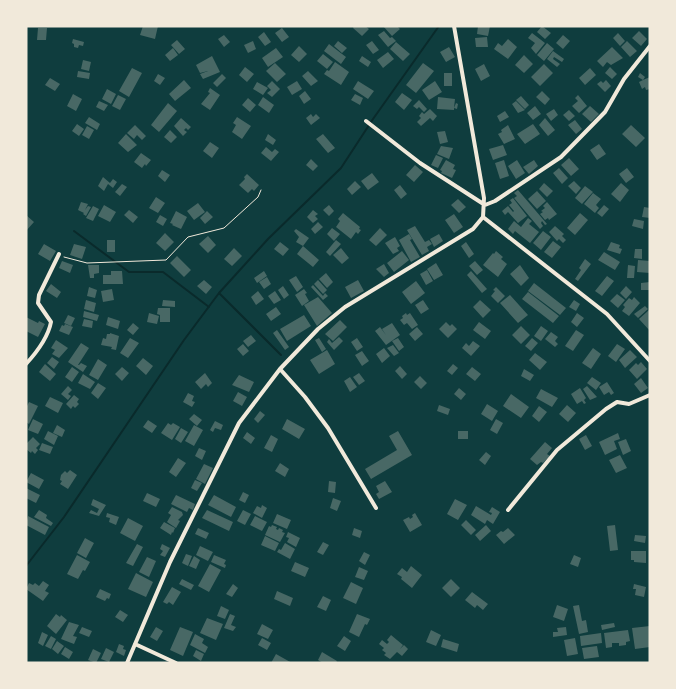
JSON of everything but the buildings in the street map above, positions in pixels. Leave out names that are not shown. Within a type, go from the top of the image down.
[{"type":"street","points":[[127,663],[170,562],[239,423],[280,370],[318,329],[345,307],[473,228],[483,217],[484,205],[454,26]]},
{"type":"street","points":[[484,205],[495,201],[561,157],[605,112],[624,79],[650,46]]},
{"type":"street","points":[[367,122],[420,163],[484,205]]},
{"type":"street","points":[[483,217],[607,314],[650,361]]},
{"type":"street","points":[[26,364],[37,352],[50,329],[51,322],[38,303],[39,295],[59,254]]},
{"type":"street","points":[[280,370],[305,397],[328,428],[376,508]]},
{"type":"street","points":[[508,510],[557,450],[606,409],[617,402],[629,404],[650,395]]},
{"type":"street","points":[[135,644],[176,663]]},
{"type":"path","points":[[59,254],[74,261],[87,264],[166,260],[188,237],[224,228],[258,197],[261,190]]},
{"type":"waterway","points":[[26,566],[64,517],[184,340],[219,293],[268,239],[341,168],[439,26]]},
{"type":"waterway","points":[[74,231],[129,272],[163,272],[209,307]]},
{"type":"waterway","points":[[219,293],[281,355]]}]
